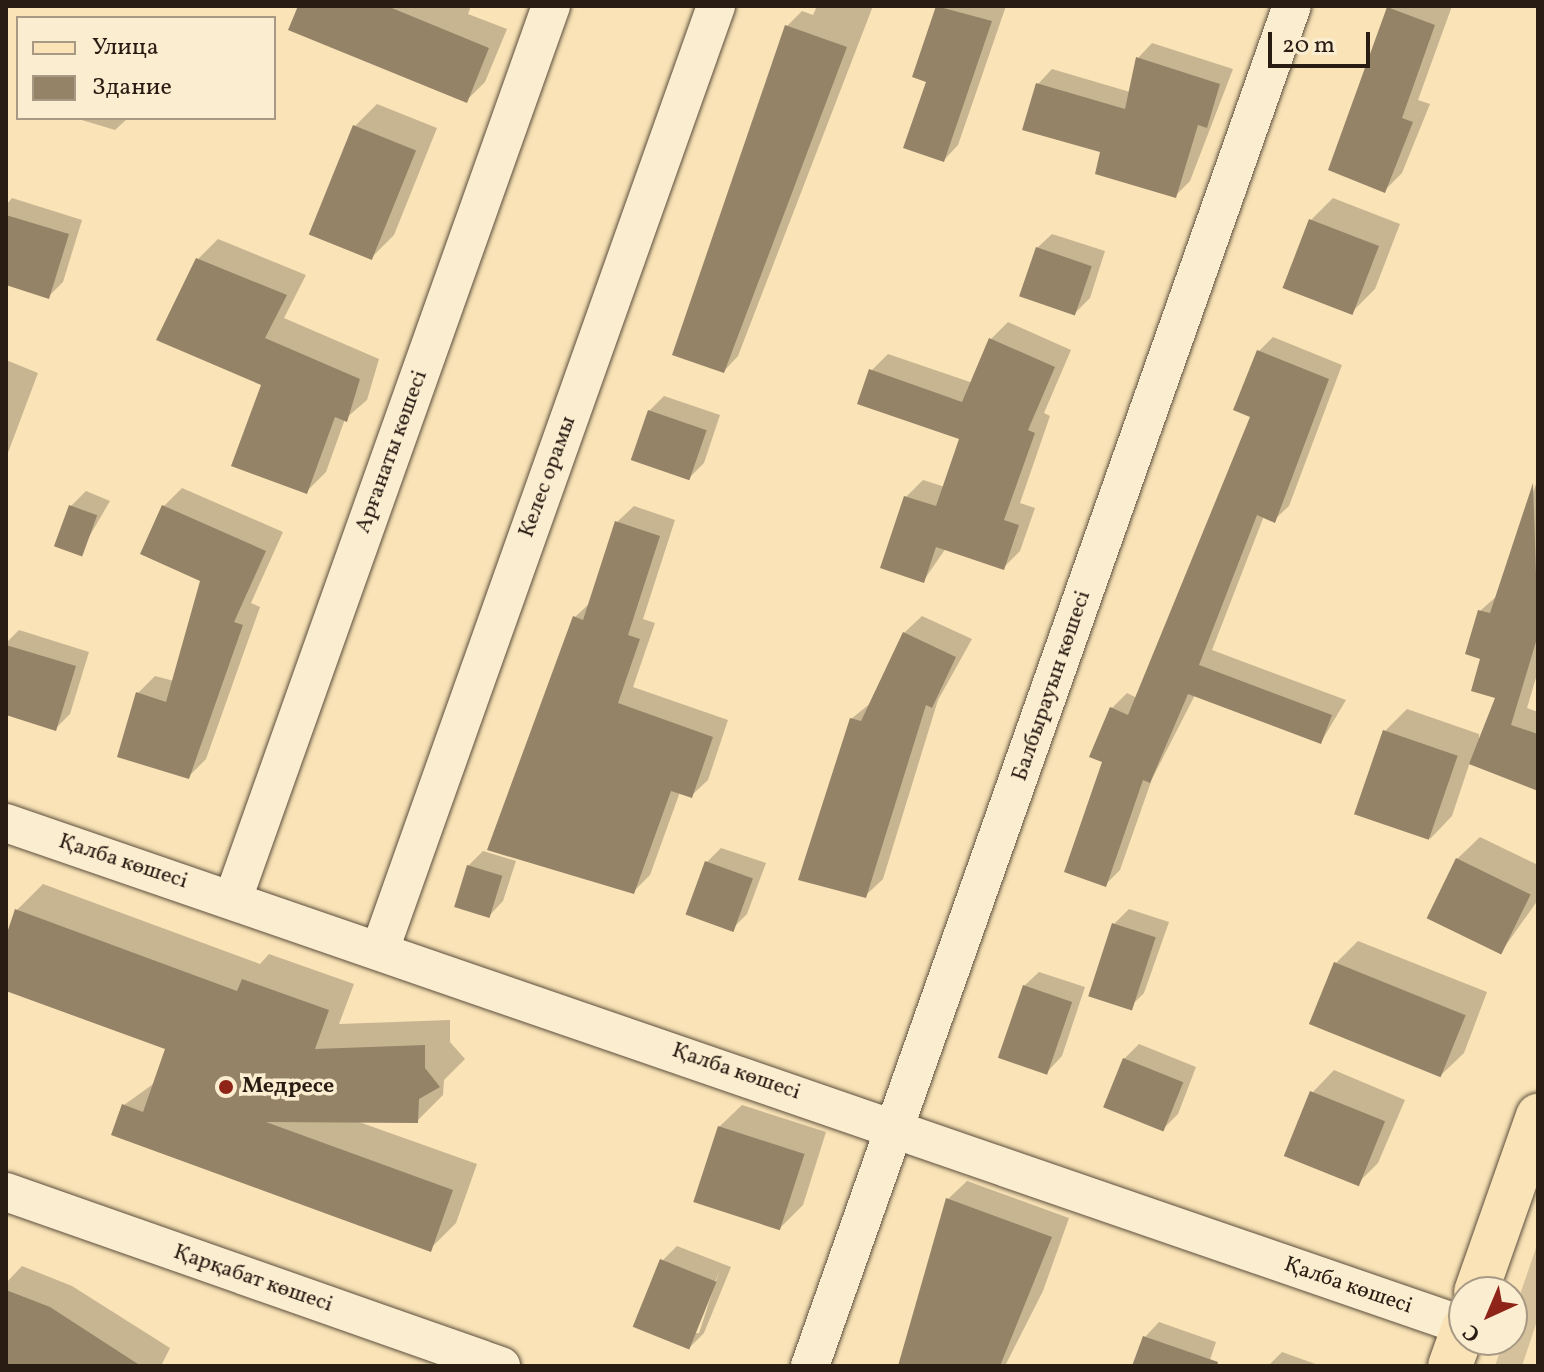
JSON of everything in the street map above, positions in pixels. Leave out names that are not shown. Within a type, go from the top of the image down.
[{"type":"main road","points":[[1482,1276],[1538,1116]]},
{"type":"street","name":"Арғанаты көшесі","points":[[233,899],[551,6]]},
{"type":"street","name":"Келес орамы","points":[[381,947],[716,6]]},
{"type":"street","name":"Балбырауын көшесі","points":[[810,1366],[1292,6]]},
{"type":"street","name":"Қалба көшесі","points":[[6,823],[381,947],[1448,1320]]},
{"type":"street","name":"Қарқабат көшесі","points":[[6,1192],[501,1366]]},
{"type":"shaded area","points":[[1538,1242],[1538,1318],[1528,1348],[1528,1276]]},
{"type":"shaded area","points":[[1498,1356],[1525,1356],[1522,1366],[1495,1366]]},
{"type":"building","points":[[298,6],[387,6],[489,48],[467,103],[288,30]]},
{"type":"building","points":[[936,6],[992,21],[944,162],[903,148],[926,82],[912,77]]},
{"type":"building","points":[[1387,7],[1435,25],[1402,118],[1413,122],[1385,193],[1328,170]]},
{"type":"building","points":[[785,25],[847,47],[724,373],[672,355]]},
{"type":"building","points":[[1136,57],[1220,84],[1207,128],[1198,125],[1176,198],[1095,174],[1100,152],[1022,130],[1036,83],[1125,109]]},
{"type":"building","points":[[353,125],[416,150],[372,260],[309,234]]},
{"type":"building","points":[[6,215],[69,234],[49,299],[6,285]]},
{"type":"building","points":[[1309,219],[1379,246],[1352,315],[1282,288]]},
{"type":"building","points":[[1036,247],[1092,266],[1075,315],[1019,296]]},
{"type":"building","points":[[196,258],[287,295],[265,338],[360,379],[347,422],[335,417],[307,494],[231,466],[261,385],[156,340]]},
{"type":"building","points":[[989,338],[1055,367],[1028,430],[1035,433],[1004,520],[1019,525],[1004,570],[936,547],[924,583],[880,568],[904,496],[936,506],[959,439],[857,404],[869,369],[962,402]]},
{"type":"building","points":[[1257,350],[1329,379],[1275,523],[1257,515],[1199,665],[1332,715],[1321,744],[1188,694],[1150,783],[1143,780],[1106,887],[1064,872],[1102,762],[1089,757],[1110,707],[1128,715],[1250,417],[1233,410]]},
{"type":"building","points":[[648,410],[707,430],[689,480],[631,460]]},
{"type":"building","points":[[1533,483],[1538,635],[1511,725],[1538,734],[1538,791],[1469,764],[1495,698],[1471,691],[1480,659],[1465,654],[1478,610],[1490,613]]},
{"type":"building","points":[[69,505],[97,515],[82,557],[54,546]]},
{"type":"building","points":[[162,505],[266,551],[234,622],[243,625],[189,779],[117,757],[136,692],[166,702],[200,581],[140,554]]},
{"type":"building","points":[[615,521],[660,536],[628,635],[640,639],[618,703],[713,737],[692,798],[671,791],[634,894],[487,850],[573,616],[583,620]]},
{"type":"building","points":[[903,632],[956,657],[932,708],[926,705],[866,898],[798,880],[850,718],[861,721]]},
{"type":"building","points":[[6,645],[76,666],[56,731],[6,715]]},
{"type":"building","points":[[1383,730],[1458,756],[1429,840],[1354,814]]},
{"type":"building","points":[[1456,858],[1531,894],[1501,955],[1427,918]]},
{"type":"building","points":[[705,861],[753,878],[733,932],[686,915]]},
{"type":"building","points":[[467,865],[502,876],[490,918],[454,907]]},
{"type":"building","name":"Медресе","points":[[15,909],[237,991],[242,979],[329,1010],[315,1049],[425,1045],[425,1068],[440,1087],[419,1099],[418,1123],[266,1122],[453,1190],[431,1252],[111,1135],[122,1104],[143,1112],[165,1049],[6,991],[6,936]]},
{"type":"building","points":[[1112,923],[1156,937],[1132,1010],[1088,996]]},
{"type":"building","points":[[1334,962],[1466,1015],[1441,1077],[1309,1024]]},
{"type":"building","points":[[1023,985],[1072,1002],[1047,1075],[998,1058]]},
{"type":"building","points":[[1123,1058],[1183,1082],[1163,1131],[1103,1107]]},
{"type":"building","points":[[1310,1091],[1385,1121],[1359,1186],[1284,1156]]},
{"type":"building","points":[[718,1126],[805,1154],[780,1230],[693,1202]]},
{"type":"building","points":[[946,1198],[1052,1237],[1000,1366],[898,1366]]},
{"type":"building","points":[[660,1259],[717,1282],[689,1350],[633,1327]]},
{"type":"building","points":[[6,1290],[50,1307],[141,1366],[6,1366]]},
{"type":"building","points":[[1143,1336],[1218,1362],[1217,1366],[1132,1366]]},
{"type":"place","name":"Медресе","points":[[226,1087]]}]
